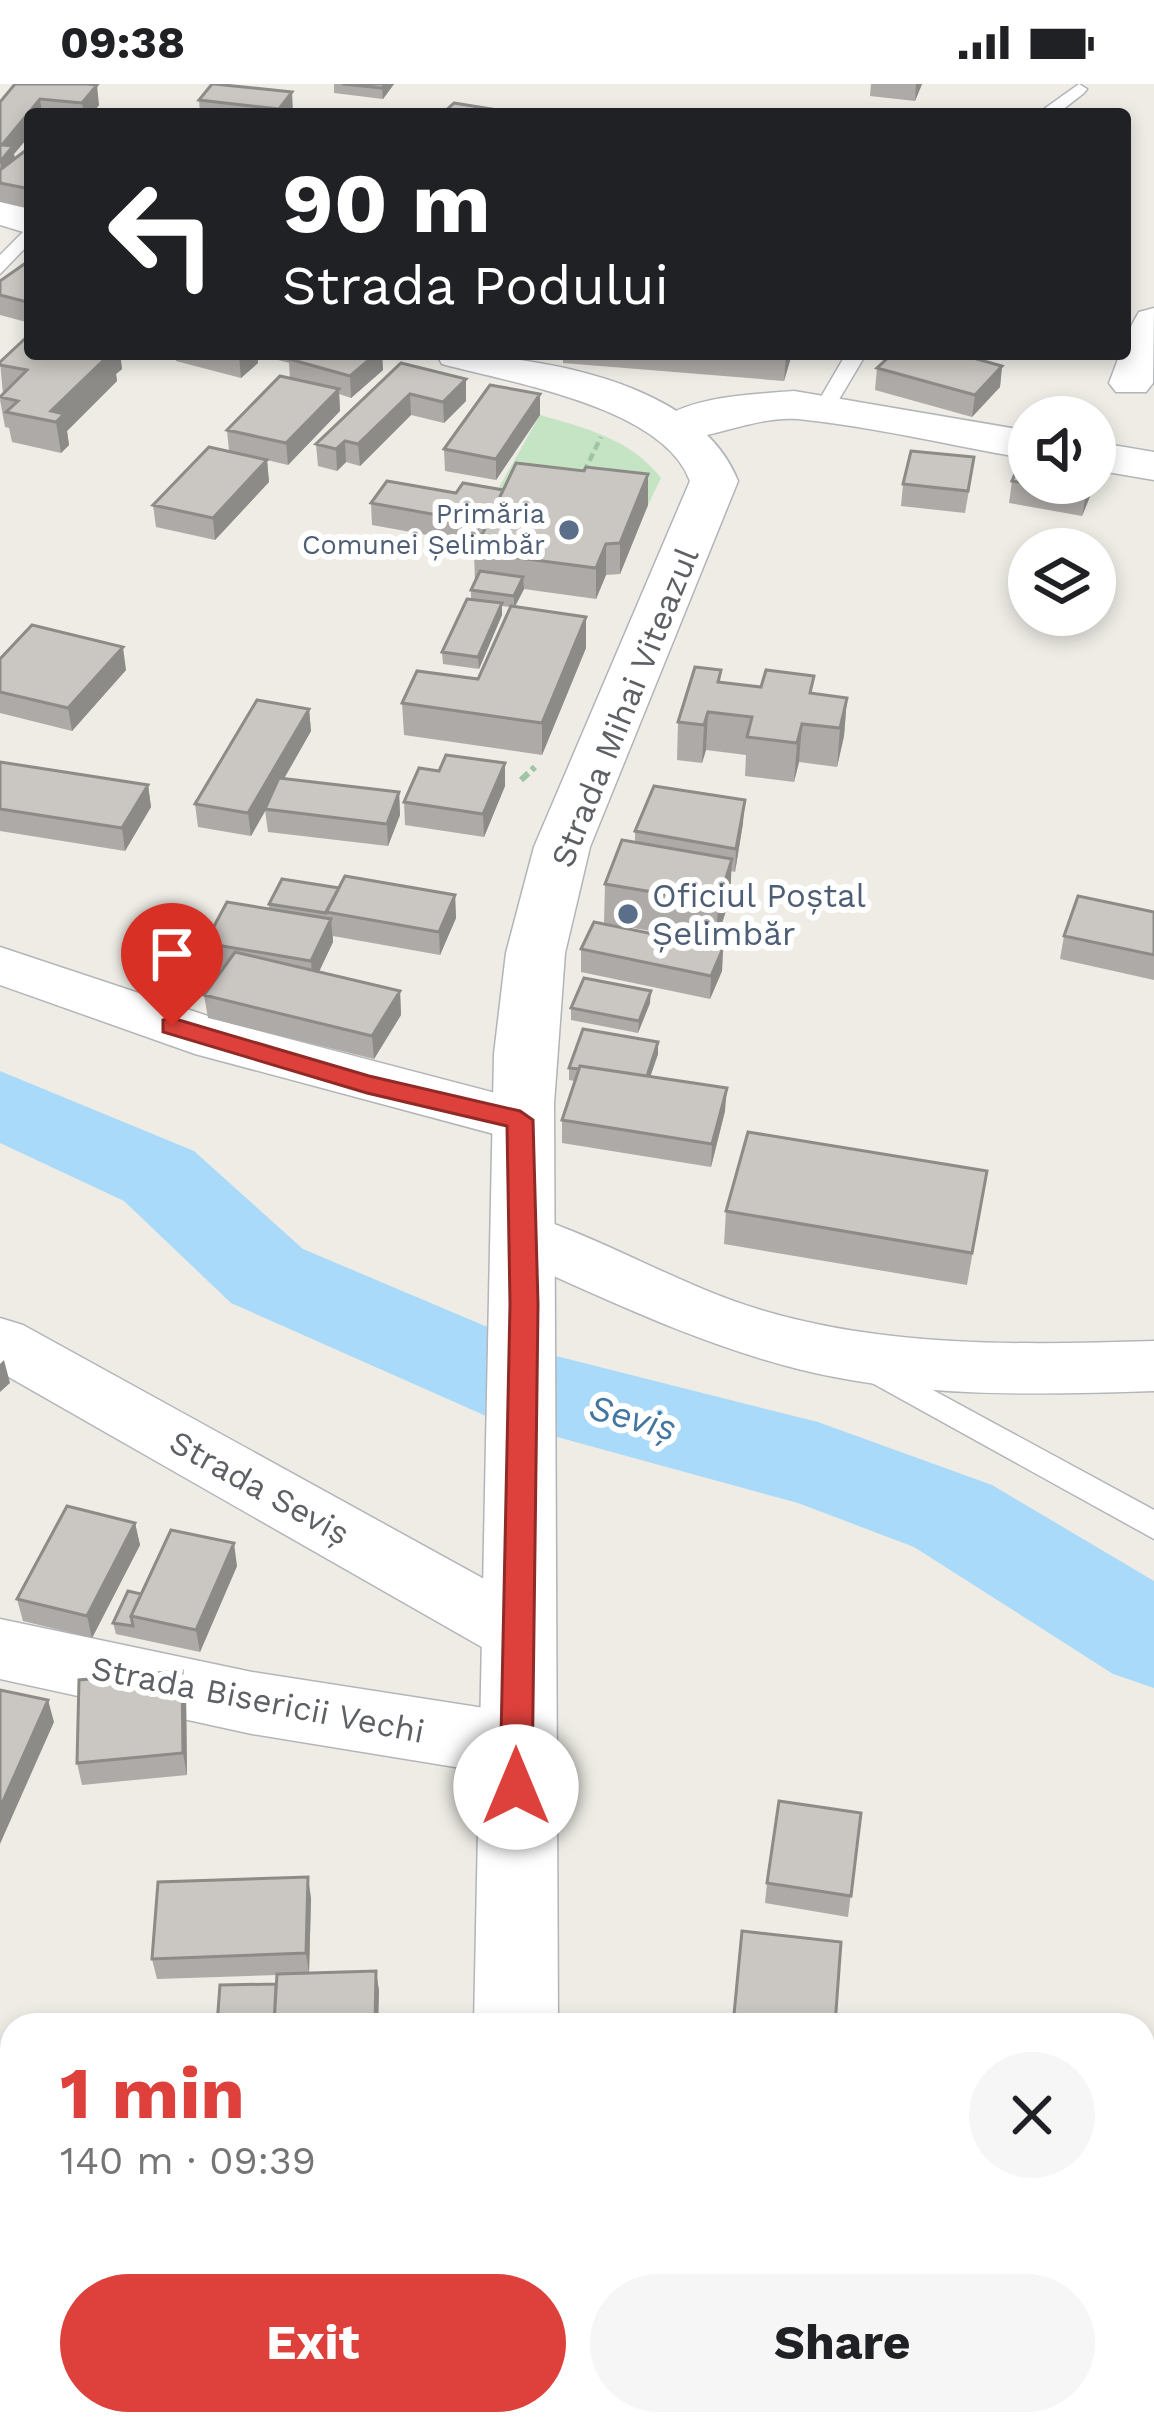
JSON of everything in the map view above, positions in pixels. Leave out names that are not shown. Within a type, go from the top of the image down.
[{"type":"main road","name":"Strada Mihai Viteazul","points":[[477,360],[648,413],[704,449],[714,481],[565,839],[526,1008],[520,1120],[524,1304],[516,2013]]},
{"type":"main road","points":[[677,428],[765,404],[824,409],[1008,441]]},
{"type":"main road","points":[[1116,460],[1154,466]]},
{"type":"street","points":[[1131,383],[1154,321]]},
{"type":"street","points":[[0,965],[216,1040],[520,1120]]},
{"type":"street","points":[[522,1236],[751,1331],[848,1355],[1030,1370],[1154,1366]]},
{"type":"street","name":"Strada Seviș","points":[[0,1342],[519,1634]]},
{"type":"street","name":"Strada Bisericii Vechi","points":[[0,1649],[252,1703],[516,1745]]},
{"type":"lane","points":[[1054,108],[1078,89]]},
{"type":"lane","points":[[0,268],[24,238]]},
{"type":"lane","points":[[824,409],[853,360]]},
{"type":"lane","points":[[848,1355],[1154,1526]]},
{"type":"path","points":[[582,477],[605,429]]},
{"type":"path","points":[[589,464],[607,451]]},
{"type":"green space","points":[[540,415],[606,437],[636,454],[661,478],[648,505],[498,489]]},
{"type":"building","points":[[15,84],[97,85],[82,103],[40,99],[33,108],[24,108],[24,118],[2,145],[13,146],[0,162],[0,102]]},
{"type":"building","points":[[212,84],[292,92],[280,108],[199,100]]},
{"type":"building","points":[[454,103],[485,108],[449,108]]},
{"type":"building","points":[[24,152],[24,188],[0,183],[0,170]]},
{"type":"building","points":[[24,264],[24,301],[0,295],[0,281]]},
{"type":"building","points":[[24,340],[24,360],[104,360],[51,411],[64,414],[56,422],[6,412],[18,401],[0,397],[27,370],[0,362]]},
{"type":"building","points":[[293,360],[369,360],[350,376]]},
{"type":"building","points":[[886,360],[980,360],[1002,366],[975,395],[877,368]]},
{"type":"building","points":[[401,363],[466,379],[443,402],[410,394],[358,444],[345,441],[336,449],[316,444]]},
{"type":"building","points":[[280,376],[339,389],[286,443],[227,430]]},
{"type":"building","points":[[490,385],[540,394],[496,459],[444,449]]},
{"type":"building","points":[[209,447],[267,460],[213,518],[153,505]]},
{"type":"building","points":[[911,451],[974,457],[968,491],[903,484]]},
{"type":"building","name":"Primăria Comunei Șelimbăr","points":[[516,463],[648,474],[620,543],[606,544],[596,568],[474,552]]},
{"type":"building","points":[[387,481],[456,493],[463,483],[503,490],[487,524],[371,503]]},
{"type":"building","points":[[480,571],[523,577],[514,596],[471,590]]},
{"type":"building","points":[[467,599],[502,603],[478,657],[442,652]]},
{"type":"building","points":[[511,606],[586,617],[542,723],[402,703],[417,671],[478,679]]},
{"type":"building","points":[[32,625],[123,647],[68,708],[0,692],[0,659]]},
{"type":"building","points":[[695,667],[721,670],[718,682],[761,687],[766,670],[814,676],[810,693],[847,698],[840,728],[802,724],[797,743],[747,737],[752,717],[708,712],[704,725],[678,722]]},
{"type":"building","points":[[257,700],[309,709],[248,813],[195,804]]},
{"type":"building","points":[[446,755],[505,763],[483,814],[404,802],[419,768],[439,771]]},
{"type":"building","points":[[0,762],[148,785],[122,828],[0,809]]},
{"type":"building","points":[[279,778],[399,792],[387,824],[265,809]]},
{"type":"building","points":[[654,786],[745,800],[736,849],[635,831]]},
{"type":"building","points":[[622,840],[732,859],[718,903],[605,884]]},
{"type":"building","points":[[345,876],[455,895],[439,932],[326,912]]},
{"type":"building","points":[[282,879],[339,888],[326,913],[269,904]]},
{"type":"building","points":[[1078,896],[1154,912],[1154,955],[1064,936]]},
{"type":"building","points":[[227,902],[331,919],[311,961],[205,943]]},
{"type":"building","points":[[594,922],[723,948],[711,976],[581,949]]},
{"type":"building","points":[[235,952],[400,991],[372,1036],[204,995]]},
{"type":"building","points":[[584,978],[651,991],[639,1021],[571,1008]]},
{"type":"building","points":[[583,1029],[658,1042],[647,1076],[569,1068]]},
{"type":"building","points":[[580,1066],[727,1088],[712,1144],[562,1120]]},
{"type":"building","points":[[748,1132],[987,1171],[972,1253],[726,1211]]},
{"type":"building","points":[[67,1506],[135,1523],[87,1616],[17,1599]]},
{"type":"building","points":[[171,1530],[234,1543],[196,1630],[131,1616]]},
{"type":"building","points":[[128,1591],[141,1594],[131,1616],[133,1626],[113,1623]]},
{"type":"building","points":[[182,1671],[183,1753],[77,1763],[79,1680]]},
{"type":"building","points":[[0,1690],[48,1700],[0,1808]]},
{"type":"building","points":[[779,1801],[861,1813],[851,1896],[767,1883]]},
{"type":"building","points":[[308,1877],[306,1953],[152,1959],[158,1882]]},
{"type":"building","points":[[742,1931],[841,1942],[836,2013],[734,2013]]},
{"type":"building","points":[[376,1971],[375,2013],[275,2013],[277,1974]]},
{"type":"building","points":[[276,1984],[275,2013],[218,2013],[220,1985]]},
{"type":"waterway","name":"Seviș","points":[[0,1104],[159,1176],[267,1276],[533,1391],[818,1465],[953,1516],[1154,1640]]},
{"type":"place","name":"Primăria Comunei Șelimbăr","points":[[569,530]]},
{"type":"place","name":"Oficiul Poștal Șelimbăr","points":[[628,914]]},
{"type":"route","points":[[172,1026],[367,1084],[520,1120],[524,1304],[516,1787]]}]
